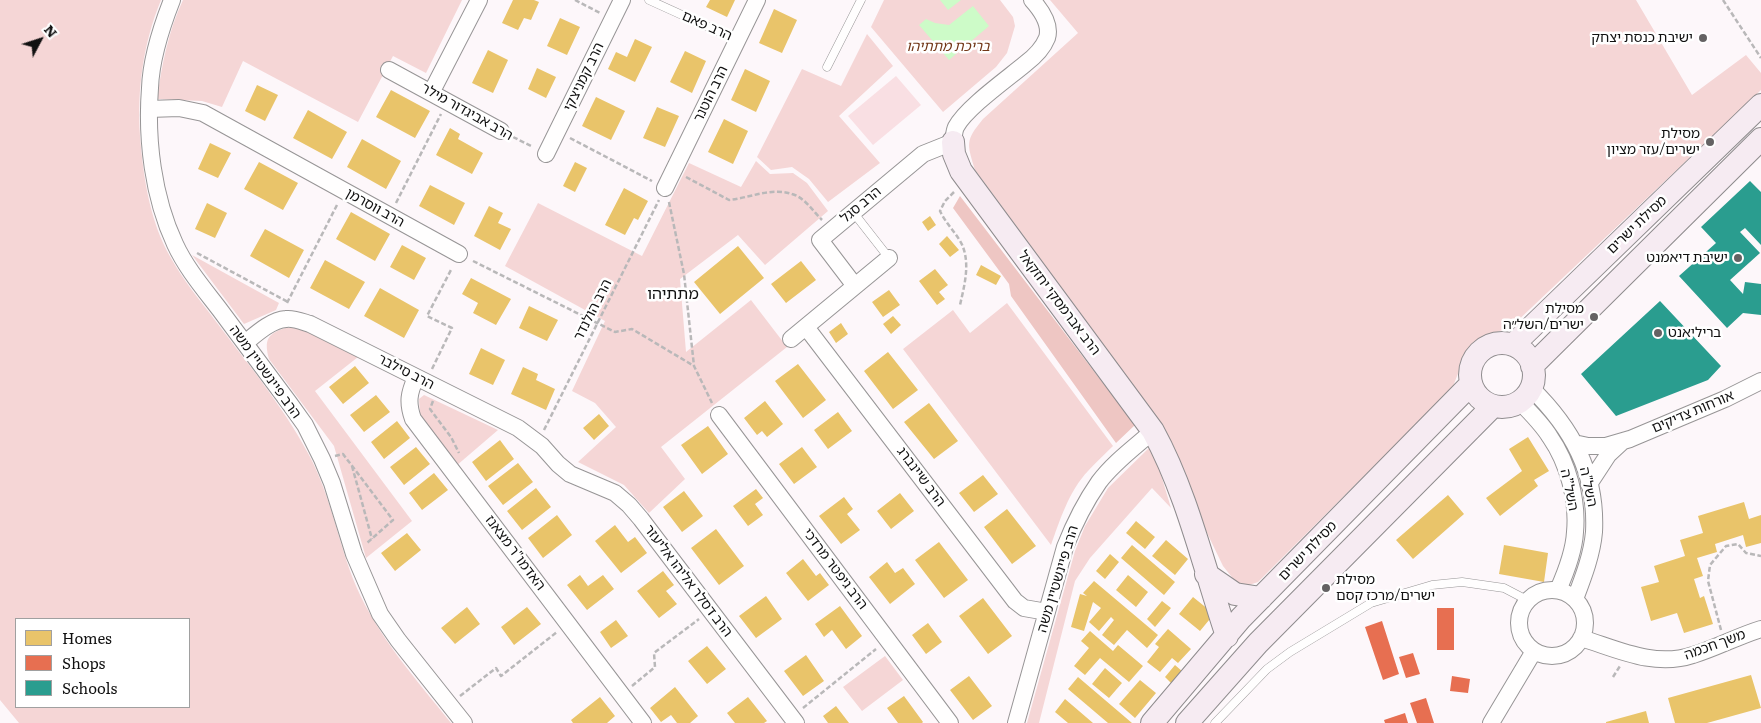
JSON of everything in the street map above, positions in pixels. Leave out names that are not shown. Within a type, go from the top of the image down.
[{"type":"street","name":"הרב פיינשטיין משה","points":[[172,0],[155,53],[150,87],[152,151],[157,187],[165,219],[176,245],[191,272],[245,343],[304,426],[322,459],[332,483],[354,554],[380,614],[398,640],[464,723]]},
{"type":"street","points":[[432,93],[479,0]]},
{"type":"street","name":"הרב קמניצקי","points":[[546,154],[622,0]]},
{"type":"street","name":"הרב הוטנר","points":[[666,188],[757,0]]},
{"type":"street","points":[[953,142],[955,128],[970,110],[1031,59],[1047,38],[1048,28],[1045,19],[1032,0]]},
{"type":"street","name":"הרב אביגדור מילר","points":[[389,70],[501,131]]},
{"type":"street","name":"מסילת ישרים","points":[[1513,345],[1761,106]]},
{"type":"street","name":"הרב ווסרמן","points":[[150,109],[179,108],[202,113],[459,254]]},
{"type":"street","name":"מסילת ישרים","points":[[1532,366],[1761,139]]},
{"type":"street","name":"הרב אברמסקי יחזקאל","points":[[953,142],[954,154],[961,172],[1153,431],[1174,476],[1227,636]]},
{"type":"street","name":"הרב סגל","points":[[855,286],[820,240],[923,154],[953,142]]},
{"type":"street","points":[[791,339],[889,258]]},
{"type":"street","name":"הרב סילבר","points":[[279,321],[285,319],[310,324],[518,428],[538,442],[558,464]]},
{"type":"street","points":[[245,343],[262,330],[279,321]]},
{"type":"street","name":"הרב שיינברג","points":[[806,326],[1015,601],[1024,608],[1047,612]]},
{"type":"street","points":[[1504,343],[1513,345],[1525,353],[1532,366],[1534,381],[1526,395],[1511,406],[1493,406],[1479,398],[1471,384],[1471,366],[1480,351],[1487,346],[1504,343]]},
{"type":"street","name":"אורחות צדיקים","points":[[1624,441],[1725,399],[1761,381]]},
{"type":"street","name":"האדמו\"ר מצאנז","points":[[426,382],[409,392],[408,401],[413,419],[643,723]]},
{"type":"street","name":"מסילת ישרים","points":[[1152,723],[1241,618],[1471,384]]},
{"type":"street","name":"השל\"ה","points":[[1526,395],[1558,417],[1574,442],[1589,484],[1594,534],[1575,599]]},
{"type":"street","name":"השל”ה","points":[[1526,395],[1565,466],[1574,499],[1575,532],[1565,574],[1558,590]]},
{"type":"street","name":"מסילת ישרים","points":[[1187,723],[1258,643],[1493,406]]},
{"type":"street","name":"הרב גיפטר מרדכי","points":[[719,415],[950,723]]},
{"type":"street","name":"הרב פיינשטיין משה","points":[[1016,723],[1065,547],[1076,522],[1100,481],[1114,465],[1153,431]]},
{"type":"street","points":[[1574,442],[1588,446],[1606,446],[1624,441]]},
{"type":"street","points":[[1589,484],[1608,455],[1624,441]]},
{"type":"street","name":"הרב דסלר אליהו אליעזר","points":[[558,464],[570,474],[615,493],[629,505],[793,720]]},
{"type":"street","points":[[1206,574],[1235,594],[1261,598]]},
{"type":"street","points":[[1558,590],[1567,593],[1575,599],[1581,608],[1584,628],[1581,638],[1574,647],[1565,653],[1555,656],[1544,655],[1534,651],[1521,636],[1519,627],[1519,617],[1527,600],[1541,592],[1558,590]]},
{"type":"street","name":"משך חכמה","points":[[1581,638],[1627,654],[1672,659],[1691,656],[1761,629]]},
{"type":"street","points":[[1491,723],[1534,651]]},
{"type":"lane","name":"הרב פאם","points":[[649,0],[737,40]]},
{"type":"lane","points":[[827,68],[861,0]]},
{"type":"lane","points":[[853,212],[889,258]]},
{"type":"lane","points":[[1215,723],[1267,669],[1290,652],[1371,603],[1432,585],[1462,582],[1504,588],[1527,600]]},
{"type":"path","points":[[575,0],[612,20]]},
{"type":"path","points":[[1723,0],[1761,58]]},
{"type":"path","points":[[390,216],[448,102]]},
{"type":"path","name":"הרב אביגדור מילר","points":[[501,131],[546,154]]},
{"type":"path","points":[[557,131],[666,188],[681,254],[694,366],[719,415]]},
{"type":"path","points":[[674,171],[729,200],[755,194],[778,192],[792,194],[804,201],[832,230]]},
{"type":"path","points":[[960,305],[965,281],[966,260],[963,246],[945,222],[940,211],[945,201],[968,180]]},
{"type":"path","name":"הרב הולנדר","points":[[538,442],[666,188]]},
{"type":"path","points":[[279,321],[344,191]]},
{"type":"path","points":[[176,245],[186,247],[288,302]]},
{"type":"path","points":[[449,466],[461,456],[451,437],[430,409],[426,382],[452,328],[427,316],[459,254],[615,332],[632,330],[694,366]]},
{"type":"path","points":[[322,459],[343,454],[393,520],[354,554]]},
{"type":"path","points":[[352,465],[372,539]]},
{"type":"path","points":[[1725,643],[1708,581],[1710,565],[1726,546],[1738,544],[1746,553],[1761,556]]},
{"type":"path","points":[[622,695],[655,667],[654,653],[710,610]]},
{"type":"path","points":[[449,704],[496,668],[501,676],[568,623]]},
{"type":"path","points":[[793,720],[888,640]]},
{"type":"green space","points":[[0,0],[161,0],[146,50],[139,101],[139,118],[145,180],[151,209],[161,238],[171,259],[186,282],[262,382],[298,436],[317,471],[350,570],[365,605],[386,640],[451,723],[19,723],[0,700]]},
{"type":"green space","points":[[183,0],[462,0],[426,73],[393,56],[358,122],[243,61],[222,107],[202,101],[157,99],[166,48]]},
{"type":"green space","name":"בריכת מתתיהו","points":[[884,0],[1000,0],[1013,17],[1015,26],[1007,53],[996,67],[943,112],[871,27]]},
{"type":"green space","points":[[1050,0],[1636,0],[1692,95],[1746,55],[1761,73],[1761,90],[1511,327],[1488,336],[1473,348],[1462,364],[1453,387],[1258,582],[1246,586],[1235,581],[1223,566],[1196,510],[1159,420],[975,170],[969,143],[977,126],[1078,33]]},
{"type":"green space","points":[[867,34],[893,66],[839,116],[880,163],[828,202],[809,179],[792,167],[771,170],[757,157],[802,69],[841,86]]},
{"type":"green space","points":[[756,161],[770,174],[793,173],[807,183],[828,211],[765,265],[738,235],[680,279],[686,352],[751,300],[787,347],[661,447],[685,479],[649,513],[624,485],[578,462],[616,427],[595,403],[572,391],[605,321],[505,266],[538,203],[642,256],[689,163],[741,187]]},
{"type":"green space","points":[[192,255],[279,303],[276,310],[244,324]]},
{"type":"green space","points":[[1007,303],[1113,446],[1075,487],[1051,545],[903,349],[953,310],[970,333]]},
{"type":"green space","points":[[285,328],[300,328],[358,357],[315,391],[412,521],[366,558],[334,446],[269,359],[268,339],[274,333]]},
{"type":"green space","points":[[424,395],[498,430],[456,466],[420,414],[419,399]]},
{"type":"green space","points":[[1152,445],[1171,508],[1152,488],[1090,558],[1075,581],[1039,723],[1027,723],[1075,551],[1085,526],[1108,488]]},
{"type":"green space","points":[[885,656],[903,680],[862,711],[843,687]]},
{"type":"shaded area","points":[[940,0],[961,0],[948,10]]},
{"type":"shaded area","points":[[973,6],[989,26],[949,60],[919,25],[926,19],[935,23],[949,25]]},
{"type":"shaded area","points":[[896,76],[921,105],[873,145],[848,116]]},
{"type":"shaded area","points":[[960,196],[1135,425],[1116,443],[1011,296],[1009,284],[953,208]]},
{"type":"building: Homes","points":[[513,0],[534,0],[539,2],[531,20],[524,18],[518,30],[502,23]]},
{"type":"building: Homes","points":[[710,0],[735,0],[727,17],[706,7]]},
{"type":"building: Homes","points":[[774,9],[797,20],[782,53],[759,43]]},
{"type":"building: Homes","points":[[560,18],[580,27],[567,55],[547,46]]},
{"type":"building: Homes","points":[[635,39],[652,47],[635,82],[608,69],[616,52],[627,57]]},
{"type":"building: Homes","points":[[488,50],[508,60],[493,93],[472,83]]},
{"type":"building: Homes","points":[[685,51],[706,61],[692,93],[670,82]]},
{"type":"building: Homes","points":[[537,68],[556,77],[546,98],[528,89]]},
{"type":"building: Homes","points":[[745,69],[770,81],[756,112],[731,100]]},
{"type":"building: Homes","points":[[257,85],[278,95],[265,121],[245,111]]},
{"type":"building: Homes","points":[[391,90],[430,111],[415,138],[376,117]]},
{"type":"building: Homes","points":[[596,97],[625,111],[611,140],[582,126]]},
{"type":"building: Homes","points":[[657,107],[679,116],[665,147],[643,138]]},
{"type":"building: Homes","points":[[308,110],[347,132],[332,159],[293,138]]},
{"type":"building: Homes","points":[[724,119],[748,131],[733,164],[708,152]]},
{"type":"building: Homes","points":[[450,128],[460,134],[458,139],[483,153],[472,174],[436,155]]},
{"type":"building: Homes","points":[[362,139],[401,161],[386,189],[347,167]]},
{"type":"building: Homes","points":[[210,143],[231,153],[218,178],[198,169]]},
{"type":"building: Homes","points":[[259,162],[298,183],[283,210],[244,189]]},
{"type":"building: Homes","points":[[575,162],[587,168],[575,192],[563,186]]},
{"type":"building: Homes","points":[[430,185],[465,203],[454,225],[419,206]]},
{"type":"building: Homes","points":[[624,188],[648,201],[638,220],[634,218],[625,235],[605,225]]},
{"type":"building: Homes","points":[[207,203],[227,213],[215,238],[195,229]]},
{"type":"building: Homes","points":[[489,206],[503,213],[498,223],[511,229],[500,250],[474,236]]},
{"type":"building: Homes","points":[[351,212],[390,234],[375,261],[336,239]]},
{"type":"building: Homes","points":[[930,216],[936,225],[928,231],[922,222]]},
{"type":"building: Homes","points":[[265,229],[304,250],[289,278],[250,256]]},
{"type":"building: Homes","points":[[947,236],[959,250],[950,257],[939,244]]},
{"type":"building: Homes","points":[[402,245],[426,258],[414,280],[390,267]]},
{"type":"building: Homes","points":[[738,246],[764,278],[720,314],[694,282]]},
{"type":"building: Homes","points":[[325,260],[365,282],[349,309],[310,288]]},
{"type":"building: Homes","points":[[801,261],[816,280],[786,303],[771,284]]},
{"type":"building: Homes","points":[[981,265],[1001,276],[996,285],[976,275]]},
{"type":"building: Homes","points":[[935,269],[948,285],[939,292],[945,299],[937,305],[919,281]]},
{"type":"building: Homes","points":[[471,278],[511,299],[496,325],[473,313],[478,303],[462,294]]},
{"type":"building: Homes","points":[[380,288],[419,310],[404,338],[364,316]]},
{"type":"building: Homes","points":[[889,290],[900,305],[883,317],[872,302]]},
{"type":"building: Homes","points":[[529,306],[558,320],[547,341],[519,328]]},
{"type":"building: Homes","points":[[893,316],[901,325],[891,334],[883,324]]},
{"type":"building: Homes","points":[[841,323],[848,334],[836,343],[829,332]]},
{"type":"building: Homes","points":[[481,348],[505,360],[493,385],[469,374]]},
{"type":"building: Homes","points":[[888,352],[918,390],[893,409],[864,371]]},
{"type":"building: Homes","points":[[798,364],[826,400],[803,418],[775,381]]},
{"type":"building: Homes","points":[[355,366],[369,383],[343,404],[329,387]]},
{"type":"building: Homes","points":[[523,367],[538,374],[536,380],[555,389],[546,410],[511,394]]},
{"type":"building: Homes","points":[[376,395],[390,412],[364,432],[350,415]]},
{"type":"building: Homes","points":[[765,401],[783,424],[767,437],[762,431],[757,435],[744,418]]},
{"type":"building: Homes","points":[[929,403],[958,441],[934,459],[904,422]]},
{"type":"building: Homes","points":[[838,412],[852,431],[828,449],[814,430]]},
{"type":"building: Homes","points":[[599,414],[609,426],[594,440],[583,428]]},
{"type":"building: Homes","points":[[397,421],[410,438],[384,459],[371,442]]},
{"type":"building: Homes","points":[[708,426],[728,454],[702,474],[681,445]]},
{"type":"building: Homes","points":[[1528,437],[1549,471],[1534,480],[1538,486],[1500,516],[1486,498],[1522,471],[1509,449]]},
{"type":"building: Homes","points":[[500,440],[514,459],[486,481],[472,462]]},
{"type":"building: Homes","points":[[416,447],[430,464],[404,485],[390,467]]},
{"type":"building: Homes","points":[[802,447],[817,467],[794,484],[779,464]]},
{"type":"building: Homes","points":[[518,463],[533,482],[503,505],[488,486]]},
{"type":"building: Homes","points":[[434,473],[448,490],[422,510],[409,493]]},
{"type":"building: Homes","points":[[983,475],[998,494],[974,512],[959,493]]},
{"type":"building: Homes","points":[[536,488],[551,507],[522,530],[507,511]]},
{"type":"building: Homes","points":[[756,489],[763,498],[755,504],[763,515],[748,526],[733,506]]},
{"type":"building: Homes","points":[[684,491],[703,516],[682,532],[663,507]]},
{"type":"building: Homes","points":[[900,493],[914,511],[891,529],[877,511]]},
{"type":"building: Homes","points":[[1448,495],[1464,514],[1413,559],[1396,540]]},
{"type":"building: Homes","points":[[844,497],[853,509],[847,514],[860,530],[841,544],[819,516]]},
{"type":"building: Homes","points":[[1744,502],[1749,519],[1761,515],[1761,543],[1746,547],[1743,535],[1715,544],[1717,552],[1697,558],[1703,576],[1694,579],[1700,598],[1704,596],[1713,624],[1684,633],[1677,613],[1651,621],[1641,587],[1659,582],[1654,566],[1685,556],[1680,540],[1703,533],[1698,516]]},
{"type":"building: Homes","points":[[1007,509],[1036,546],[1012,564],[984,527]]},
{"type":"building: Homes","points":[[557,515],[572,535],[543,558],[528,538]]},
{"type":"building: Homes","points":[[1136,521],[1155,537],[1145,549],[1126,533]]},
{"type":"building: Homes","points":[[615,525],[628,542],[635,537],[647,553],[621,573],[595,541]]},
{"type":"building: Homes","points":[[716,529],[744,566],[719,585],[691,548]]},
{"type":"building: Homes","points":[[407,533],[421,550],[395,571],[381,553]]},
{"type":"building: Homes","points":[[1166,540],[1188,559],[1175,575],[1152,556]]},
{"type":"building: Homes","points":[[939,542],[968,580],[944,598],[915,560]]},
{"type":"building: Homes","points":[[1132,545],[1175,582],[1164,595],[1121,558]]},
{"type":"building: Homes","points":[[1504,545],[1548,553],[1544,582],[1499,574]]},
{"type":"building: Homes","points":[[1110,554],[1119,562],[1105,579],[1096,571]]},
{"type":"building: Homes","points":[[803,559],[816,576],[820,573],[829,585],[808,601],[786,573]]},
{"type":"building: Homes","points":[[887,562],[895,573],[903,568],[915,584],[890,604],[869,577]]},
{"type":"building: Homes","points":[[663,571],[674,585],[666,591],[677,604],[659,618],[637,591]]},
{"type":"building: Homes","points":[[580,575],[588,586],[603,575],[614,589],[587,610],[567,585]]},
{"type":"building: Homes","points":[[1128,575],[1148,592],[1136,607],[1116,590]]},
{"type":"building: Homes","points":[[1094,581],[1158,635],[1147,648],[1127,630],[1114,645],[1102,635],[1114,620],[1111,617],[1099,631],[1089,622],[1101,608],[1093,602],[1084,631],[1071,627],[1080,594],[1087,596],[1083,593]]},
{"type":"building: Homes","points":[[766,596],[782,619],[756,638],[739,616]]},
{"type":"building: Homes","points":[[1193,597],[1214,614],[1200,631],[1179,614]]},
{"type":"building: Homes","points":[[983,598],[1012,636],[988,654],[959,616]]},
{"type":"building: Homes","points":[[1162,601],[1171,608],[1155,627],[1147,619]]},
{"type":"building: Homes","points":[[840,606],[862,636],[846,649],[832,630],[824,637],[815,624]]},
{"type":"building: Homes","points":[[467,607],[480,624],[455,644],[441,628]]},
{"type":"building: Homes","points":[[527,607],[541,624],[514,645],[501,627]]},
{"type":"building: Homes","points":[[616,620],[628,636],[611,648],[600,632]]},
{"type":"building: Homes","points":[[928,623],[942,642],[926,654],[912,635]]},
{"type":"building: Homes","points":[[1168,629],[1191,649],[1178,663],[1172,658],[1160,672],[1147,662],[1159,647],[1155,644]]},
{"type":"building: Homes","points":[[1090,631],[1113,651],[1118,645],[1143,666],[1129,682],[1100,658],[1085,675],[1074,666],[1089,648],[1081,641]]},
{"type":"building: Homes","points":[[707,646],[726,669],[707,684],[688,661]]},
{"type":"building: Homes","points":[[806,655],[824,681],[803,696],[784,671]]},
{"type":"building: Homes","points":[[1175,665],[1183,672],[1173,685],[1165,677]]},
{"type":"building: Homes","points":[[1105,668],[1122,683],[1109,698],[1092,684]]},
{"type":"building: Homes","points":[[1751,675],[1761,708],[1707,723],[1675,723],[1668,698]]},
{"type":"building: Homes","points":[[969,676],[992,706],[973,720],[950,690]]},
{"type":"building: Homes","points":[[1078,677],[1132,723],[1108,723],[1068,689]]},
{"type":"building: Homes","points":[[1140,680],[1156,693],[1135,718],[1119,704]]},
{"type":"building: Homes","points":[[675,687],[698,716],[690,723],[677,723],[671,715],[661,722],[650,708]]},
{"type":"building: Homes","points":[[904,696],[922,723],[898,723],[887,708]]},
{"type":"building: Homes","points":[[600,697],[615,716],[607,723],[573,723],[571,720]]},
{"type":"building: Homes","points":[[748,697],[767,721],[764,723],[735,723],[727,713]]},
{"type":"building: Homes","points":[[1065,699],[1093,723],[1068,723],[1055,712]]},
{"type":"building: Homes","points":[[836,706],[849,723],[828,723],[823,716]]},
{"type":"building: Homes","points":[[1646,711],[1649,723],[1606,723],[1606,722]]},
{"type":"building: Shops","points":[[1437,608],[1454,608],[1454,650],[1437,650]]},
{"type":"building: Shops","points":[[1382,621],[1399,674],[1383,680],[1365,627]]},
{"type":"building: Shops","points":[[1413,653],[1420,674],[1406,678],[1399,657]]},
{"type":"building: Shops","points":[[1452,676],[1470,679],[1468,693],[1450,691]]},
{"type":"building: Shops","points":[[1426,698],[1434,723],[1417,723],[1410,703]]},
{"type":"building: Shops","points":[[1405,713],[1408,723],[1385,723],[1384,720]]},
{"type":"building: Schools","points":[[1750,181],[1761,192],[1761,245],[1745,228],[1740,232],[1760,253],[1730,280],[1743,294],[1745,282],[1761,284],[1761,315],[1743,313],[1727,328],[1679,276],[1716,243],[1701,227]]},
{"type":"building: Schools","name":"בריליאנט","points":[[1660,301],[1721,366],[1708,380],[1616,416],[1581,374]]},
{"type":"place","name":"ישיבת כנסת יצחק","points":[[1703,38]]},
{"type":"place","name":"מסילת ישרים/עזר מציון","points":[[1710,142]]},
{"type":"place","name":"ישיבת דיאמנט","points":[[1738,258]]},
{"type":"place","name":"מסילת ישרים/השל״ה","points":[[1594,317]]},
{"type":"place","name":"בריליאנט","points":[[1658,333]]},
{"type":"place","name":"מסילת ישרים/מרכז קסם","points":[[1326,588]]},
{"type":"district","name":"מתתיהו","points":[[673,294]]}]
